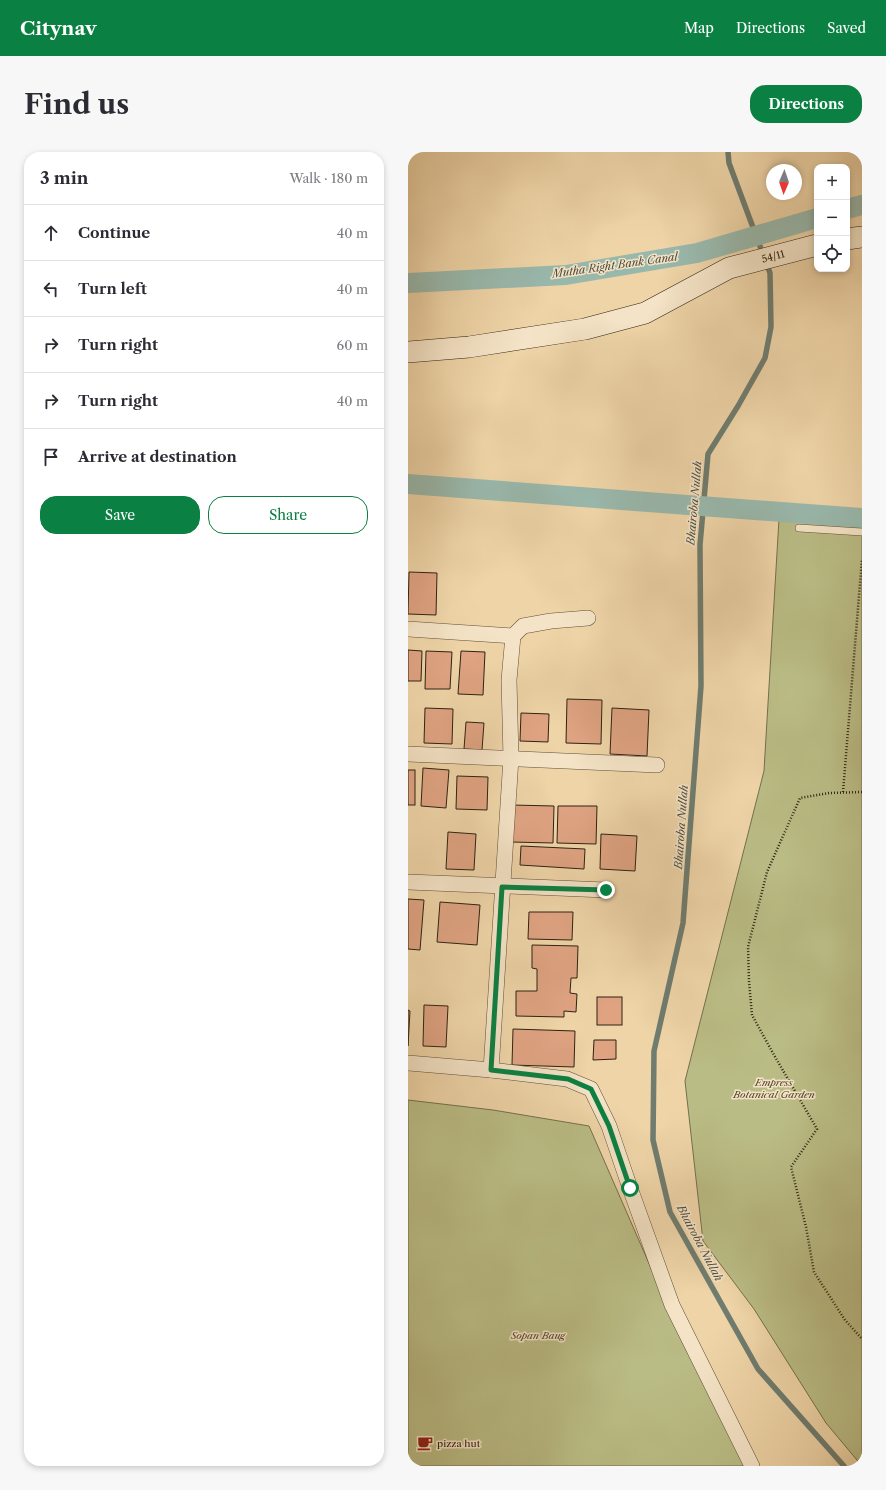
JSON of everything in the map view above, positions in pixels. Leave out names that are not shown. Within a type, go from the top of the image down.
[{"type":"street","points":[[850,239],[862,237]]},
{"type":"street","name":"54/11","points":[[408,352],[469,347],[593,327],[644,313],[729,268],[814,246]]},
{"type":"street","points":[[491,1070],[511,758],[509,680],[513,636],[523,626],[551,621],[588,618]]},
{"type":"street","points":[[408,629],[513,636]]},
{"type":"street","points":[[408,754],[657,764]]},
{"type":"street","points":[[408,882],[502,887],[606,890]]},
{"type":"street","points":[[408,1063],[491,1070],[568,1079],[591,1089],[609,1126],[672,1305],[752,1466]]},
{"type":"lane","points":[[799,528],[862,532]]},
{"type":"path","points":[[843,792],[862,559]]},
{"type":"path","points":[[862,792],[829,793],[800,798],[767,872],[748,947],[748,981],[752,1015],[817,1129],[791,1167],[806,1227],[814,1272],[845,1320],[862,1339]]},
{"type":"green space","name":"Empress Botanical Garden","points":[[779,519],[862,526],[862,1466],[826,1423],[754,1309],[703,1241],[685,1081],[764,771]]},
{"type":"green space","name":"Sopan Baug","points":[[408,1100],[493,1110],[589,1126],[675,1323],[750,1466],[408,1466]]},
{"type":"building","points":[[409,572],[437,573],[436,615],[408,614]]},
{"type":"building","points":[[408,650],[422,651],[421,681],[408,681]]},
{"type":"building","points":[[426,651],[452,652],[450,689],[425,689]]},
{"type":"building","points":[[461,651],[485,652],[483,695],[458,694]]},
{"type":"building","points":[[567,699],[602,700],[601,744],[566,743]]},
{"type":"building","points":[[425,708],[453,709],[452,744],[424,743]]},
{"type":"building","points":[[612,708],[649,710],[647,756],[610,754]]},
{"type":"building","points":[[521,713],[549,714],[548,742],[520,741]]},
{"type":"building","points":[[466,722],[484,723],[482,750],[464,749]]},
{"type":"building","points":[[423,768],[449,770],[446,808],[421,806]]},
{"type":"building","points":[[408,770],[415,770],[415,805],[408,805]]},
{"type":"building","points":[[457,776],[488,777],[487,810],[456,809]]},
{"type":"building","points":[[512,805],[554,806],[553,843],[511,842]]},
{"type":"building","points":[[558,806],[597,806],[596,844],[557,843]]},
{"type":"building","points":[[448,832],[476,834],[474,870],[446,869]]},
{"type":"building","points":[[601,834],[637,836],[635,871],[600,869]]},
{"type":"building","points":[[521,846],[585,849],[584,869],[520,865]]},
{"type":"building","points":[[408,899],[424,900],[420,950],[408,949]]},
{"type":"building","points":[[440,902],[480,905],[477,945],[437,942]]},
{"type":"building","points":[[529,912],[573,912],[572,940],[528,939]]},
{"type":"building","points":[[532,945],[578,946],[577,978],[571,978],[570,993],[577,994],[576,1012],[564,1011],[564,1017],[516,1016],[516,991],[537,991],[537,969],[532,968]]},
{"type":"building","points":[[597,997],[622,997],[622,1025],[597,1025]]},
{"type":"building","points":[[424,1005],[448,1006],[446,1047],[423,1046]]},
{"type":"building","points":[[408,1010],[410,1011],[408,1046]]},
{"type":"building","points":[[513,1029],[575,1031],[574,1067],[512,1065]]},
{"type":"building","points":[[594,1040],[616,1040],[616,1059],[593,1060]]},
{"type":"waterway","name":"Bhairoba Nullah","points":[[728,152],[729,163],[770,273],[771,327],[765,358],[738,406],[708,454],[700,545],[701,686],[683,923],[654,1051],[653,1140],[670,1212],[758,1369],[844,1466]]},
{"type":"waterway","name":"Mutha Right Bank Canal","points":[[850,208],[862,205]]},
{"type":"waterway","name":"Mutha Right Bank Canal","points":[[408,283],[566,275],[697,253],[814,219]]},
{"type":"waterway","points":[[408,484],[862,518]]},
{"type":"place","name":"pizza hut","points":[[425,1443]]},
{"type":"route","points":[[606,890],[502,887],[491,1070],[568,1079],[591,1089],[609,1126],[630,1188]]}]
